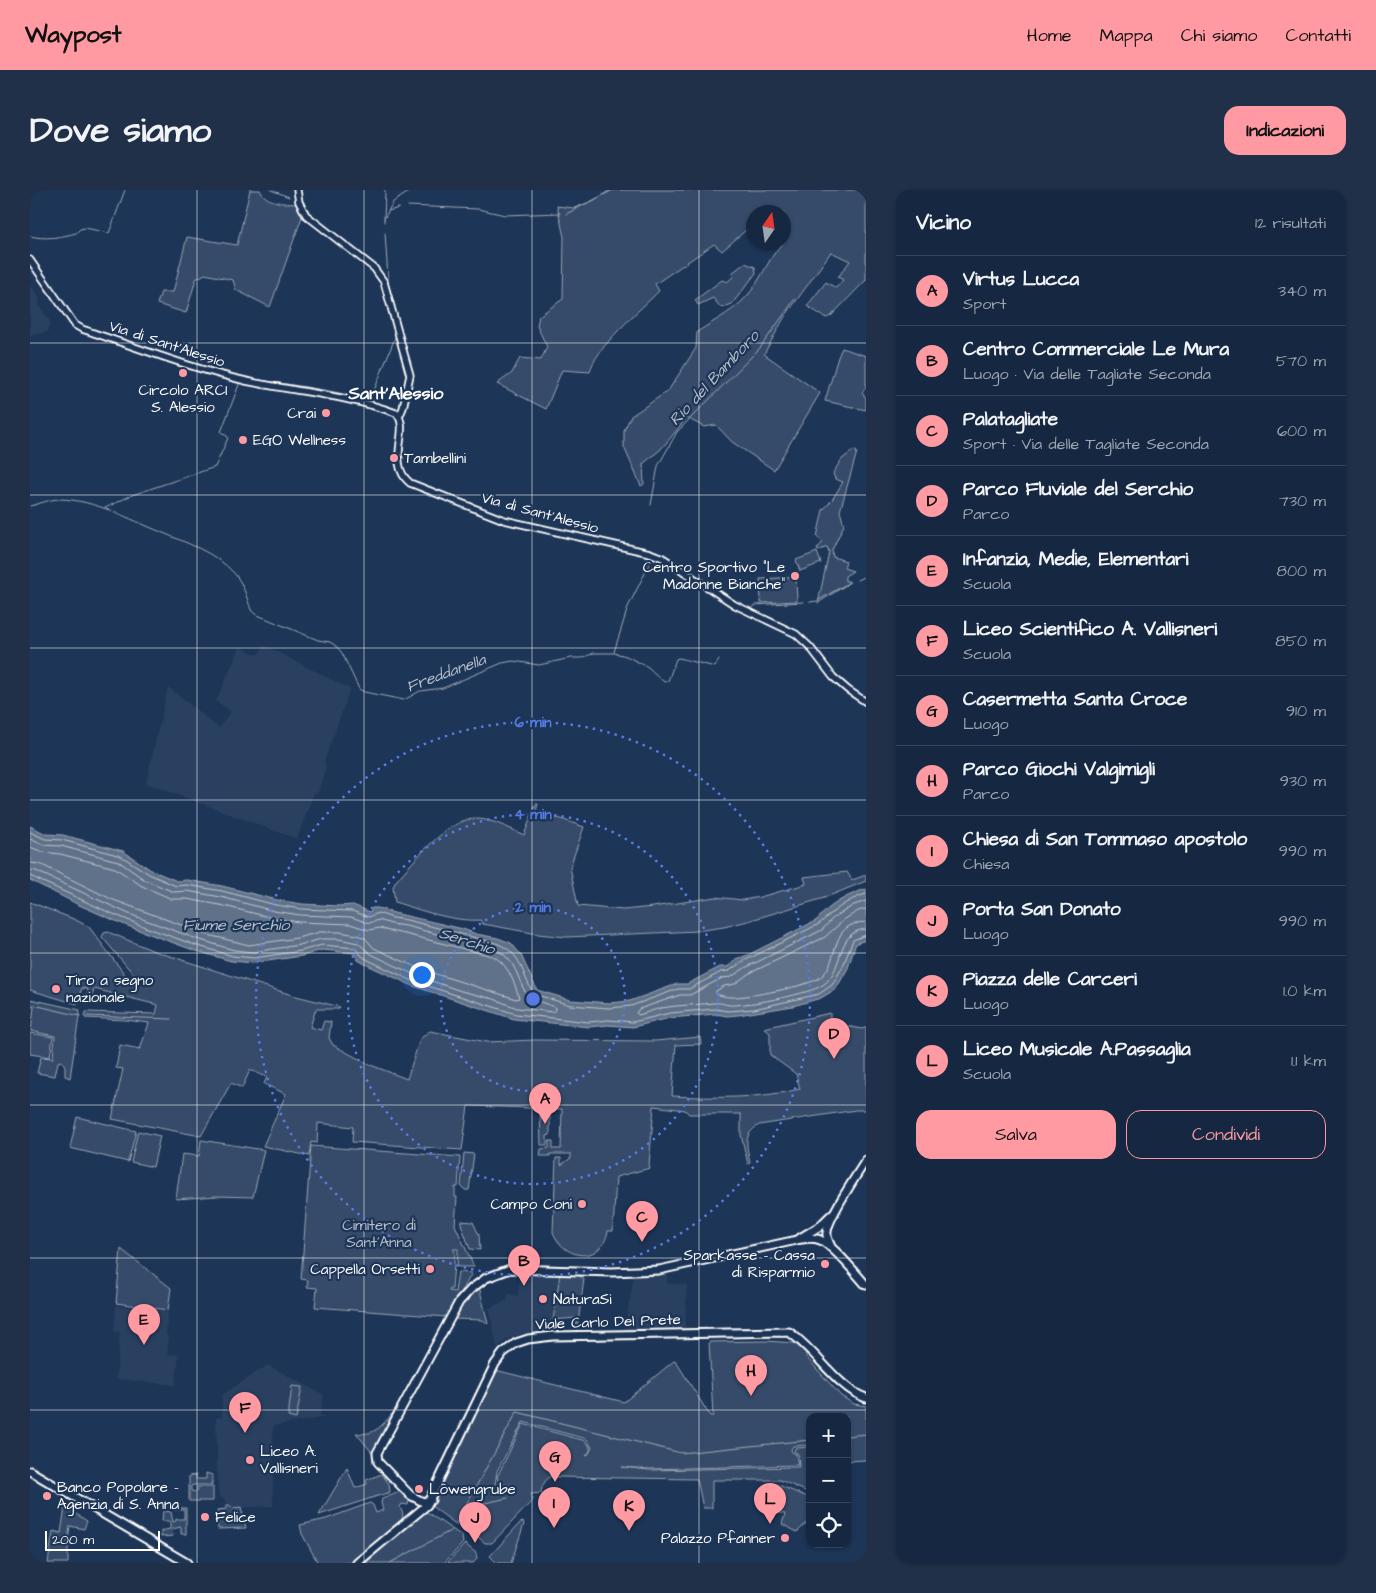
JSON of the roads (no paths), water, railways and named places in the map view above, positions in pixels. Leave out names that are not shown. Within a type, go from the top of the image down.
[{"type":"main road","points":[[831,1247],[827,1230],[835,1210],[866,1160]]},
{"type":"main road","points":[[797,1240],[820,1226],[835,1210]]},
{"type":"main road","points":[[430,1500],[423,1502],[413,1497],[378,1462],[377,1456],[380,1447],[459,1302],[486,1278],[499,1272],[515,1269],[624,1272],[664,1269],[797,1240],[817,1238],[831,1247],[866,1285]]},
{"type":"main road","name":"Viale Carlo Del Prete","points":[[413,1518],[426,1507],[430,1500],[498,1358],[510,1347],[528,1339],[574,1335],[789,1332],[809,1347],[848,1389],[866,1398]]},
{"type":"main road","points":[[30,1471],[187,1563]]},
{"type":"main road","points":[[356,1563],[413,1518],[418,1508],[413,1497]]},
{"type":"street","points":[[297,190],[301,206],[306,215],[374,268],[384,282],[410,375],[403,408],[399,417]]},
{"type":"street","name":"Via di Sant'Alessio","points":[[30,260],[75,325],[82,329],[218,374],[362,402],[396,413],[402,424],[399,464],[402,475],[410,483],[504,520],[650,553],[663,558],[735,605],[796,634],[810,647],[833,677],[866,702]]},
{"type":"water","points":[[30,826],[46,834],[63,835],[123,851],[151,870],[177,881],[187,880],[222,886],[277,900],[302,904],[353,905],[370,912],[372,908],[378,908],[498,938],[511,943],[521,955],[537,990],[570,1000],[610,1003],[630,1001],[677,984],[687,984],[720,967],[727,967],[739,958],[817,920],[827,909],[839,901],[866,889],[866,940],[857,943],[855,946],[848,968],[836,989],[821,998],[793,1006],[738,1015],[716,1014],[670,1018],[633,1027],[608,1025],[589,1027],[514,1019],[413,986],[365,964],[358,960],[354,953],[322,950],[302,956],[254,963],[231,961],[193,950],[125,925],[79,905],[30,880]]},
{"type":"waterway","points":[[30,201],[35,190]]},
{"type":"waterway","points":[[30,236],[42,238],[59,237],[76,233],[80,229],[85,228],[109,233],[125,190]]},
{"type":"waterway","points":[[271,190],[289,197]]},
{"type":"waterway","points":[[384,222],[385,190]]},
{"type":"waterway","points":[[384,219],[393,202],[412,190]]},
{"type":"waterway","points":[[566,214],[613,190]]},
{"type":"waterway","points":[[408,206],[478,209],[505,215],[560,213]]},
{"type":"waterway","points":[[388,211],[399,208]]},
{"type":"waterway","points":[[385,233],[389,292]]},
{"type":"waterway","name":"Rio del Bamboro","points":[[651,505],[658,466],[677,432],[760,348],[795,299]]},
{"type":"waterway","points":[[242,377],[323,390],[370,401],[396,335]]},
{"type":"waterway","points":[[105,508],[132,495],[215,467],[228,438],[221,432],[240,382]]},
{"type":"waterway","name":"Freddanella","points":[[30,506],[56,499],[73,500],[99,506],[190,544],[218,559],[240,581],[251,610],[255,614],[318,640],[330,642],[336,646],[342,653],[359,689],[364,692],[404,700],[420,691],[443,688],[502,663],[513,661],[539,665],[571,658],[582,658],[594,653],[615,653],[626,656],[648,667],[664,682],[668,681],[676,659],[679,658],[715,667],[719,660]]},
{"type":"waterway","name":"Rio del Bamboro","points":[[614,652],[628,607],[653,557]]},
{"type":"waterway","points":[[857,580],[866,576]]},
{"type":"waterway","points":[[810,602],[817,601],[850,582]]},
{"type":"waterway","points":[[753,608],[755,605],[803,602]]},
{"type":"waterway","points":[[30,1004],[80,1016]]},
{"type":"waterway","points":[[87,1016],[171,1019]]},
{"type":"waterway","points":[[456,1523],[517,1412],[681,1453],[806,1440]]},
{"type":"waterway","points":[[851,1436],[866,1434]]},
{"type":"waterway","points":[[467,1507],[508,1498]]},
{"type":"waterway","points":[[390,1563],[452,1530]]},
{"type":"place","name":"Circolo ARCI S. Alessio","points":[[183,373]]},
{"type":"place","name":"Crai","points":[[326,413]]},
{"type":"place","name":"EGO Wellness","points":[[243,440]]},
{"type":"place","name":"Tambellini","points":[[394,458]]},
{"type":"place","name":"Centro Sportivo \"Le Madonne Bianche\"","points":[[795,576]]},
{"type":"place","name":"Tiro a segno nazionale","points":[[56,989]]},
{"type":"place","name":"Parco Fluviale del Serchio","points":[[834,1059]]},
{"type":"place","name":"Virtus Lucca","points":[[545,1124]]},
{"type":"place","name":"Campo Coni","points":[[582,1204]]},
{"type":"place","name":"Palatagliate","points":[[642,1242]]},
{"type":"place","name":"Sparkasse - Cassa di Risparmio","points":[[825,1264]]},
{"type":"place","name":"Cappella Orsetti","points":[[430,1269]]},
{"type":"place","name":"Centro Commerciale Le Mura","points":[[524,1286]]},
{"type":"place","name":"NaturaSì","points":[[543,1299]]},
{"type":"place","name":"Infanzia, Medie, Elementari","points":[[144,1345]]},
{"type":"place","name":"Parco Giochi Valgimigli","points":[[751,1396]]},
{"type":"place","name":"Liceo Scientifico A. Vallisneri","points":[[245,1433]]},
{"type":"place","name":"Liceo A. Vallisneri","points":[[250,1460]]},
{"type":"place","name":"Casermetta Santa Croce","points":[[555,1482]]},
{"type":"place","name":"Löwengrube","points":[[419,1489]]},
{"type":"place","name":"Banco Popolare - Agenzia di S. Anna","points":[[47,1496]]},
{"type":"place","name":"Felice","points":[[205,1517]]},
{"type":"place","name":"Liceo Musicale A.Passaglia","points":[[770,1524]]},
{"type":"place","name":"Chiesa di San Tommaso apostolo","points":[[554,1528]]},
{"type":"place","name":"Piazza delle Carceri","points":[[629,1531]]},
{"type":"place","name":"Palazzo Pfanner","points":[[785,1538]]},
{"type":"place","name":"Porta San Donato","points":[[475,1543]]},
{"type":"district","name":"Sant'Alessio","points":[[396,393]]},
{"type":"water label","name":"Fiume Serchio","points":[[236,925]]},
{"type":"water label","name":"Serchio","points":[[467,941]]},
{"type":"park label","name":"Cimitero di Sant'Anna","points":[[379,1234]]}]
